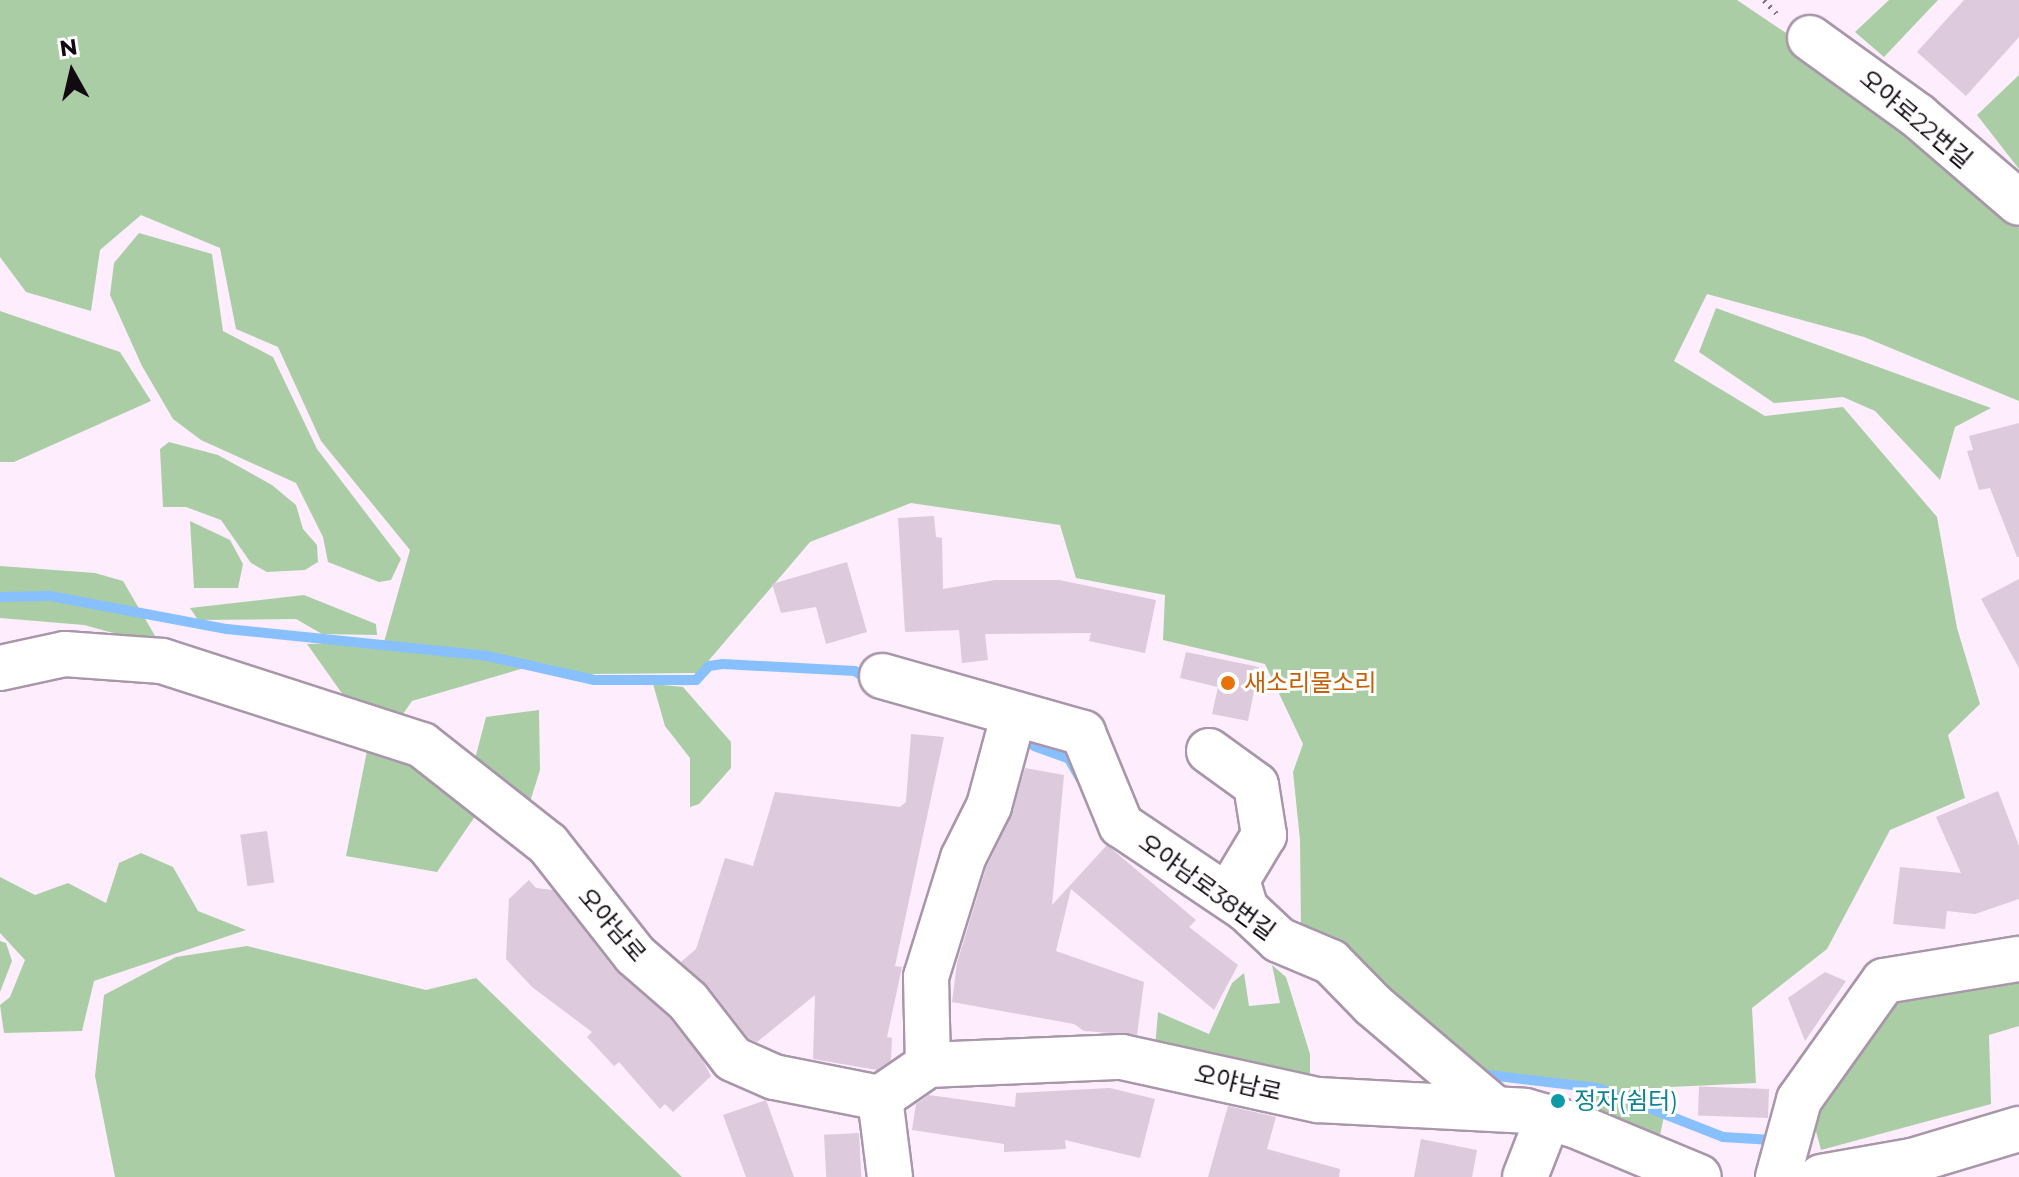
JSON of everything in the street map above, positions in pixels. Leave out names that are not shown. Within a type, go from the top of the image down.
[{"type":"street","name":"오야로22번길","points":[[1810,38],[1918,116],[2019,203]]},
{"type":"street","name":"오야남로","points":[[0,668],[65,654],[162,661],[263,691],[371,732],[422,745],[548,844],[635,955],[688,1001],[733,1059],[774,1077],[880,1098]]},
{"type":"street","name":"오야남로38번길","points":[[882,676],[1013,717],[1083,733],[1121,825],[1246,909],[1279,940],[1331,962],[1373,1005],[1495,1109]]},
{"type":"street","points":[[890,1177],[880,1098],[928,1065],[926,977],[963,858],[989,806],[1013,717]]},
{"type":"street","points":[[1209,751],[1256,785],[1264,835],[1237,880],[1246,909]]},
{"type":"street","points":[[1778,1177],[1799,1100],[1884,981],[2019,959]]},
{"type":"street","name":"오야남로","points":[[928,1065],[1122,1057],[1318,1100],[1495,1109],[1548,1118],[1610,1160],[1699,1177]]},
{"type":"street","points":[[1525,1177],[1548,1118]]},
{"type":"street","points":[[1821,1177],[1912,1161],[2019,1129]]},
{"type":"green space","points":[[0,0],[1737,0],[1899,109],[2019,228],[2019,401],[1864,337],[1707,294],[1674,361],[1765,416],[1843,407],[1937,517],[1957,628],[1980,704],[1948,735],[1965,798],[1890,830],[1827,949],[1752,1008],[1756,1083],[1670,1087],[1658,1145],[1602,1116],[1586,1093],[1544,1079],[1474,1069],[1301,931],[1300,840],[1293,772],[1303,744],[1265,664],[1163,640],[1165,595],[1076,578],[1060,525],[911,503],[810,542],[698,673],[587,674],[541,663],[412,701],[398,721],[346,699],[307,644],[384,642],[410,550],[321,441],[278,347],[236,329],[220,248],[141,215],[100,250],[91,311],[26,292],[0,257]]},
{"type":"green space","points":[[1889,0],[1938,0],[1884,57],[1855,32]]},
{"type":"green space","points":[[2019,75],[2019,169],[1977,115]]},
{"type":"green space","points":[[139,233],[212,254],[223,331],[273,357],[317,449],[401,559],[391,580],[379,582],[328,562],[323,537],[296,483],[201,440],[173,419],[142,366],[110,295],[114,263]]},
{"type":"green space","points":[[1716,308],[1991,408],[1955,427],[1940,480],[1875,411],[1843,397],[1774,403],[1699,352]]},
{"type":"green space","points":[[0,311],[120,352],[151,401],[14,462],[0,462]]},
{"type":"green space","points":[[169,442],[218,455],[272,485],[296,505],[303,529],[317,545],[318,562],[305,570],[267,572],[251,563],[221,520],[186,507],[163,507],[160,449]]},
{"type":"green space","points":[[190,521],[230,540],[243,564],[238,588],[194,588]]},
{"type":"green space","points":[[0,566],[95,573],[123,581],[161,646],[84,625],[0,618]]},
{"type":"green space","points":[[304,595],[376,624],[377,635],[322,634],[296,619],[198,620],[190,608]]},
{"type":"green space","points":[[653,684],[683,687],[731,742],[731,768],[699,804],[690,807],[690,758],[665,726]]},
{"type":"green space","points":[[539,710],[540,770],[529,805],[475,759],[486,717]]},
{"type":"green space","points":[[368,746],[449,783],[478,812],[437,872],[346,856]]},
{"type":"green space","points":[[141,853],[173,867],[198,911],[246,930],[94,981],[82,1031],[4,1033],[0,1005],[10,997],[25,960],[0,933],[0,877],[35,895],[68,883],[106,903],[119,863]]},
{"type":"green space","points":[[0,941],[6,943],[12,961],[0,992]]},
{"type":"green space","points":[[247,946],[426,990],[476,978],[682,1177],[115,1177],[95,1076],[104,995],[176,957]]},
{"type":"green space","points":[[1272,965],[1286,977],[1310,1054],[1310,1079],[1155,1048],[1158,1012],[1209,1034],[1232,983],[1244,973],[1249,1006],[1280,1003]]},
{"type":"green space","points":[[2019,980],[2019,1026],[1989,1035],[1991,1104],[1821,1150],[1813,1120],[1832,1084],[1891,1005],[1910,993]]},
{"type":"building","points":[[1964,0],[2019,0],[2019,37],[1966,96],[1917,52]]},
{"type":"building","points":[[2019,423],[2017,557],[1990,488],[1979,490],[1967,451],[1973,450],[1969,436]]},
{"type":"building","points":[[934,516],[936,537],[942,538],[943,589],[995,580],[1059,580],[1156,600],[1145,653],[1089,641],[1091,633],[985,634],[988,660],[962,663],[959,630],[905,632],[898,518]]},
{"type":"building","points":[[847,562],[867,632],[826,644],[816,607],[781,613],[772,584]]},
{"type":"building","points":[[2019,579],[2019,668],[1981,599]]},
{"type":"building","name":"새소리물소리","points":[[1186,652],[1259,667],[1248,721],[1212,714],[1218,687],[1180,678]]},
{"type":"building","points":[[911,734],[944,737],[895,966],[902,967],[887,1037],[892,1038],[891,1060],[877,1070],[813,1059],[815,995],[757,1042],[749,1039],[708,986],[681,962],[696,949],[725,858],[753,866],[775,792],[900,807],[906,802]]},
{"type":"building","points":[[1025,768],[1064,775],[1052,905],[1107,845],[1196,920],[1189,927],[1238,965],[1214,1010],[1071,889],[1056,951],[1144,982],[1137,1035],[1084,1031],[1074,1024],[952,1002],[957,963],[986,868],[1011,817]]},
{"type":"building","points":[[1998,791],[2019,846],[2019,899],[1975,914],[1947,911],[1945,929],[1893,924],[1900,867],[1961,873],[1936,817]]},
{"type":"building","points":[[267,831],[274,882],[247,886],[240,835]]},
{"type":"building","points":[[529,880],[536,888],[553,890],[615,970],[670,1018],[703,1061],[711,1076],[673,1112],[665,1104],[660,1109],[619,1062],[614,1066],[587,1037],[592,1032],[532,987],[506,959],[509,899]]},
{"type":"building","points":[[1825,972],[1846,981],[1805,1041],[1788,998]]},
{"type":"building","points":[[1699,1087],[1769,1089],[1768,1118],[1698,1116]]},
{"type":"building","points":[[1110,1088],[1155,1099],[1140,1158],[1065,1140],[1066,1149],[1004,1152],[1004,1144],[912,1130],[916,1104],[929,1095],[1015,1107],[1016,1093]]},
{"type":"building","points":[[766,1100],[794,1177],[746,1177],[723,1115]]},
{"type":"building","points":[[1228,1106],[1276,1117],[1267,1149],[1340,1169],[1339,1177],[1208,1177]]},
{"type":"building","points":[[859,1133],[861,1177],[826,1177],[824,1135]]},
{"type":"building","points":[[1421,1139],[1477,1150],[1472,1177],[1414,1177]]},
{"type":"waterway","points":[[0,597],[50,596],[227,629],[487,656],[594,680],[696,680],[709,666],[723,664],[855,671],[869,681]]},
{"type":"waterway","points":[[1034,746],[1069,759],[1081,780]]},
{"type":"waterway","points":[[1489,1075],[1598,1088],[1723,1137],[1772,1140]]},
{"type":"place","name":"새소리물소리","points":[[1228,683]]},
{"type":"place","name":"정자(쉼터)","points":[[1558,1101]]}]
